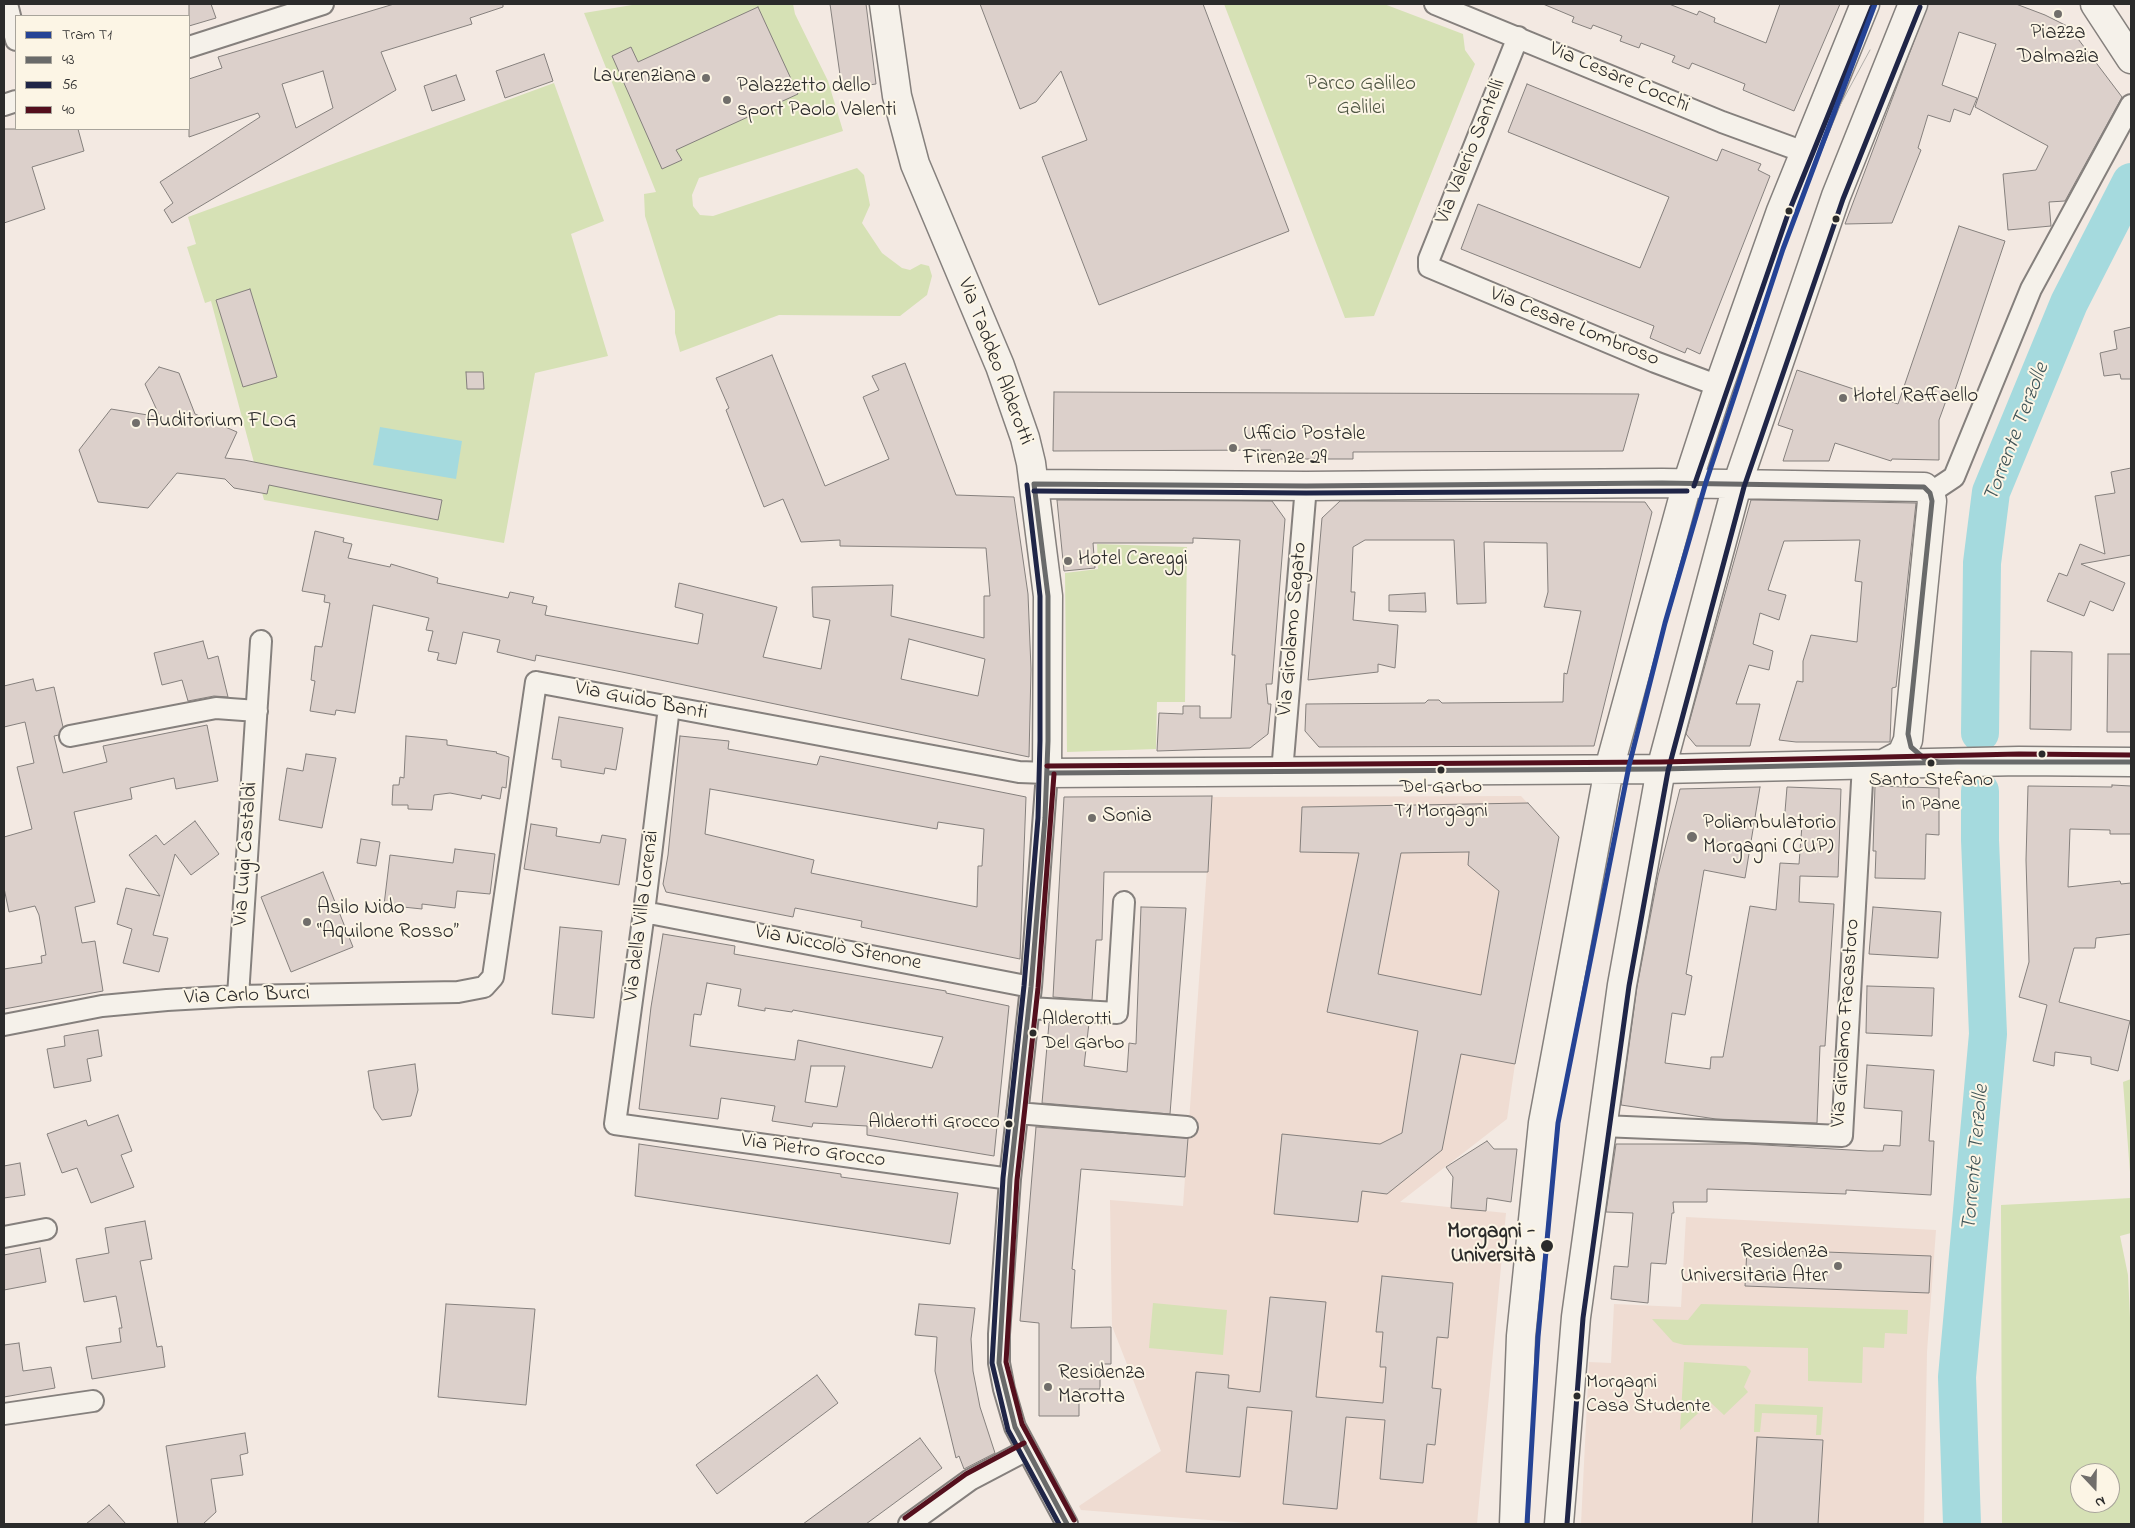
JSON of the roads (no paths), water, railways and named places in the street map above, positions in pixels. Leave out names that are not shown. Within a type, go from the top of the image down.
[{"type":"main road","name":"Via Taddeo Alderotti","points":[[884,4],[897,96],[915,164],[1000,366],[1025,438],[1034,484],[1049,604],[1047,773]]},
{"type":"main road","points":[[1514,1524],[1521,1336],[1542,1123],[1609,769],[1687,484],[1719,386],[1781,211],[1865,4]]},
{"type":"main road","points":[[1559,1524],[1576,1317],[1622,985],[1661,769],[1737,484],[1836,196],[1913,4]]},
{"type":"main road","points":[[2095,4],[2131,59]]},
{"type":"main road","points":[[1034,484],[1306,486],[1737,484],[1924,487],[1930,492],[1932,501],[1908,735],[1902,754],[1874,764]]},
{"type":"main road","points":[[1908,735],[1914,752],[1926,760],[1943,762]]},
{"type":"main road","points":[[1047,773],[1661,769],[1943,762],[2131,762]]},
{"type":"street","points":[[7,4],[15,36]]},
{"type":"street","points":[[190,46],[323,4]]},
{"type":"street","name":"Via Cesare Cocchi","points":[[1436,4],[1722,122],[1804,152]]},
{"type":"street","name":"Via Valerio Santelli","points":[[1429,267],[1429,259],[1518,37]]},
{"type":"street","points":[[1930,492],[1954,477],[2031,289],[2131,105]]},
{"type":"street","name":"Via Cesare Lombroso","points":[[1429,267],[1634,354],[1719,386]]},
{"type":"street","name":"Via Girolamo Segato","points":[[1282,772],[1306,486]]},
{"type":"street","name":"Via Luigi Castaldi","points":[[238,996],[261,641]]},
{"type":"street","name":"Via Guido Banti","points":[[490,984],[493,978],[536,682],[1019,772],[1047,773]]},
{"type":"street","name":"Via della Villa Lorenzi","points":[[615,1124],[644,912],[669,707]]},
{"type":"street","points":[[70,736],[216,708],[257,711]]},
{"type":"street","name":"Via Girolamo Fracastoro","points":[[1602,1126],[1842,1136],[1874,764]]},
{"type":"street","name":"Via Taddeo Alderotti","points":[[1047,773],[1031,987],[1010,1179],[999,1326],[999,1362],[1004,1389],[1015,1427],[1067,1524]]},
{"type":"street","points":[[1029,1008],[1117,1013],[1124,902]]},
{"type":"street","name":"Via Niccolò Stenone","points":[[644,912],[1031,987]]},
{"type":"street","name":"Via Carlo Burci","points":[[4,1025],[118,1004],[238,996],[458,992],[477,990],[490,984]]},
{"type":"street","points":[[1017,1113],[1187,1127]]},
{"type":"street","name":"Via Pietro Grocco","points":[[615,1124],[1010,1179]]},
{"type":"street","points":[[4,1237],[46,1228]]},
{"type":"street","points":[[4,1414],[92,1401]]},
{"type":"street","points":[[909,1524],[970,1480],[1026,1450]]},
{"type":"water","points":[[380,427],[462,441],[456,479],[373,465]]},
{"type":"waterway","name":"Torrente Terzolle","points":[[1980,733],[1982,563],[1991,492],[2069,303],[2131,182]]},
{"type":"waterway","name":"Torrente Terzolle","points":[[1962,1524],[1957,1377],[1988,1034],[1980,840],[1980,791]]},
{"type":"tram line","name":"T1","points":[[1527,1524],[1538,1337],[1558,1123],[1629,766],[1665,623],[1706,482],[1783,249],[1875,4]]},
{"type":"tram line","points":[[1831,122],[1870,50]]},
{"type":"place","name":"Piazza Dalmazia","points":[[2058,14]]},
{"type":"place","name":"Laurenziana","points":[[706,78]]},
{"type":"place","name":"Palazzetto dello sport Paolo Valenti","points":[[727,100]]},
{"type":"place","name":"Hotel Raffaello","points":[[1843,398]]},
{"type":"place","name":"Auditorium FLOG","points":[[136,423]]},
{"type":"place","name":"Ufficio Postale Firenze 29","points":[[1233,448]]},
{"type":"place","name":"Hotel Careggi","points":[[1068,561]]},
{"type":"place","name":"Santo Stefano in Pane","points":[[1931,763]]},
{"type":"place","name":"Del Garbo T1 Morgagni","points":[[1441,770]]},
{"type":"place","name":"Sonia","points":[[1092,818]]},
{"type":"place","name":"Poliambulatorio Morgagni (CUP)","points":[[1692,837]]},
{"type":"place","name":"Asilo Nido “Aquilone Rosso”","points":[[307,922]]},
{"type":"place","name":"Alderotti Del Garbo","points":[[1033,1033]]},
{"type":"place","name":"Alderotti Grocco","points":[[1009,1124]]},
{"type":"place","name":"Morgagni - Università","points":[[1547,1246]]},
{"type":"place","name":"Residenza Universitaria Ater","points":[[1838,1266]]},
{"type":"place","name":"Residenza Marotta","points":[[1048,1387]]},
{"type":"place","name":"Morgagni Casa Studente","points":[[1577,1396]]},
{"type":"park label","name":"Parco Galileo Galilei","points":[[1361,98]]}]
